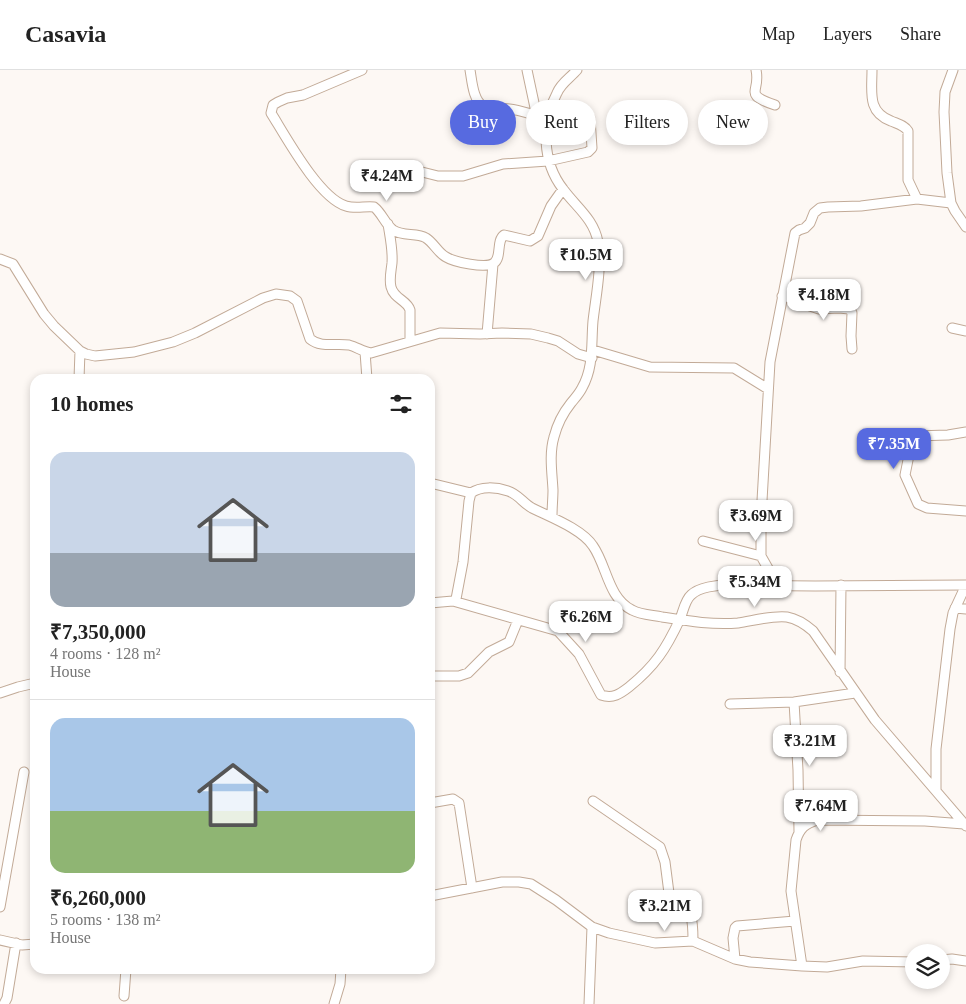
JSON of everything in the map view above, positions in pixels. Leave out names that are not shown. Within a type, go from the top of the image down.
[{"type":"street","points":[[362,70],[303,95],[278,102],[273,105],[271,113],[324,191],[346,206],[374,207],[396,232],[426,238],[450,260],[476,265],[493,264]]},
{"type":"street","points":[[470,70],[477,100],[480,105],[510,109],[526,114]]},
{"type":"street","points":[[527,70],[533,100]]},
{"type":"street","points":[[554,100],[564,82],[577,70]]},
{"type":"street","points":[[756,70],[754,92],[756,97],[775,105]]},
{"type":"street","points":[[872,70],[872,95],[876,111],[881,118],[905,127],[908,131],[908,180],[917,199]]},
{"type":"street","points":[[953,70],[945,92],[947,173],[951,203],[966,227]]},
{"type":"street","points":[[546,145],[548,161],[563,189],[584,212],[591,223],[598,241],[592,354],[583,387],[560,422],[554,437],[551,453],[552,516]]},
{"type":"street","points":[[422,172],[438,176],[463,176],[504,164],[548,161],[588,152],[592,148],[592,145]]},
{"type":"street","points":[[487,334],[493,264],[496,260],[501,238],[504,235],[530,241],[538,236],[551,206],[563,189]]},
{"type":"street","points":[[761,556],[761,518],[770,362],[795,233],[810,223],[814,214],[820,208],[862,206],[917,199],[951,203]]},
{"type":"street","points":[[388,224],[392,263],[389,278],[393,294],[409,306],[410,341]]},
{"type":"street","points":[[0,259],[13,264],[44,314],[54,326],[80,351],[95,356],[134,352],[173,342],[195,333],[263,298],[276,294],[290,296],[298,301],[310,339],[315,343],[350,345],[365,352],[371,352],[446,332],[531,334],[558,341],[578,354],[592,354],[650,367],[734,368],[768,390]]},
{"type":"street","points":[[782,296],[802,301],[819,309],[849,309],[852,313],[852,349]]},
{"type":"street","points":[[952,328],[966,331]]},
{"type":"street","points":[[78,374],[80,351]]},
{"type":"street","points":[[365,352],[367,374]]},
{"type":"street","points":[[966,432],[948,435],[915,436],[912,440],[906,475],[915,500],[921,506],[966,511]]},
{"type":"street","points":[[435,484],[471,493]]},
{"type":"street","points":[[453,601],[458,594],[463,562],[469,496],[480,488],[508,490],[520,497],[532,508],[552,516],[588,540],[594,547],[612,587],[623,603],[632,610],[703,624],[721,624],[784,617],[802,622],[813,632],[875,720],[965,825]]},
{"type":"street","points":[[703,542],[761,556],[764,558],[778,586]]},
{"type":"street","points":[[435,603],[453,601],[558,631],[574,647],[598,690],[607,697],[616,696],[622,692],[654,665],[680,620],[690,596],[716,585],[966,585],[955,608],[950,629],[937,739],[936,789]]},
{"type":"street","points":[[840,672],[841,586]]},
{"type":"street","points":[[955,608],[966,609]]},
{"type":"street","points":[[435,676],[459,676],[468,673],[489,652],[509,642],[518,620]]},
{"type":"street","points":[[0,692],[30,684]]},
{"type":"street","points":[[730,704],[794,702],[855,693]]},
{"type":"street","points":[[794,702],[798,770],[798,832],[791,891],[802,966]]},
{"type":"street","points":[[0,907],[24,772]]},
{"type":"street","points":[[435,802],[453,799],[459,803],[472,888]]},
{"type":"street","points":[[593,801],[660,847],[665,862],[669,893],[689,909],[692,915],[693,941]]},
{"type":"street","points":[[798,832],[804,825],[817,820],[916,821],[965,825]]},
{"type":"street","points":[[435,895],[502,882],[519,882],[531,884],[592,927],[609,933],[655,943],[693,941],[735,959],[802,966],[827,967],[863,961],[905,962]]},
{"type":"street","points":[[735,959],[732,938],[737,926],[794,921]]},
{"type":"street","points":[[590,1004],[592,927]]},
{"type":"street","points":[[0,940],[30,944]]},
{"type":"street","points":[[4,1004],[7,998],[16,943]]},
{"type":"street","points":[[950,959],[966,961]]},
{"type":"street","points":[[124,996],[126,974]]},
{"type":"street","points":[[334,1004],[340,984],[341,974]]}]
